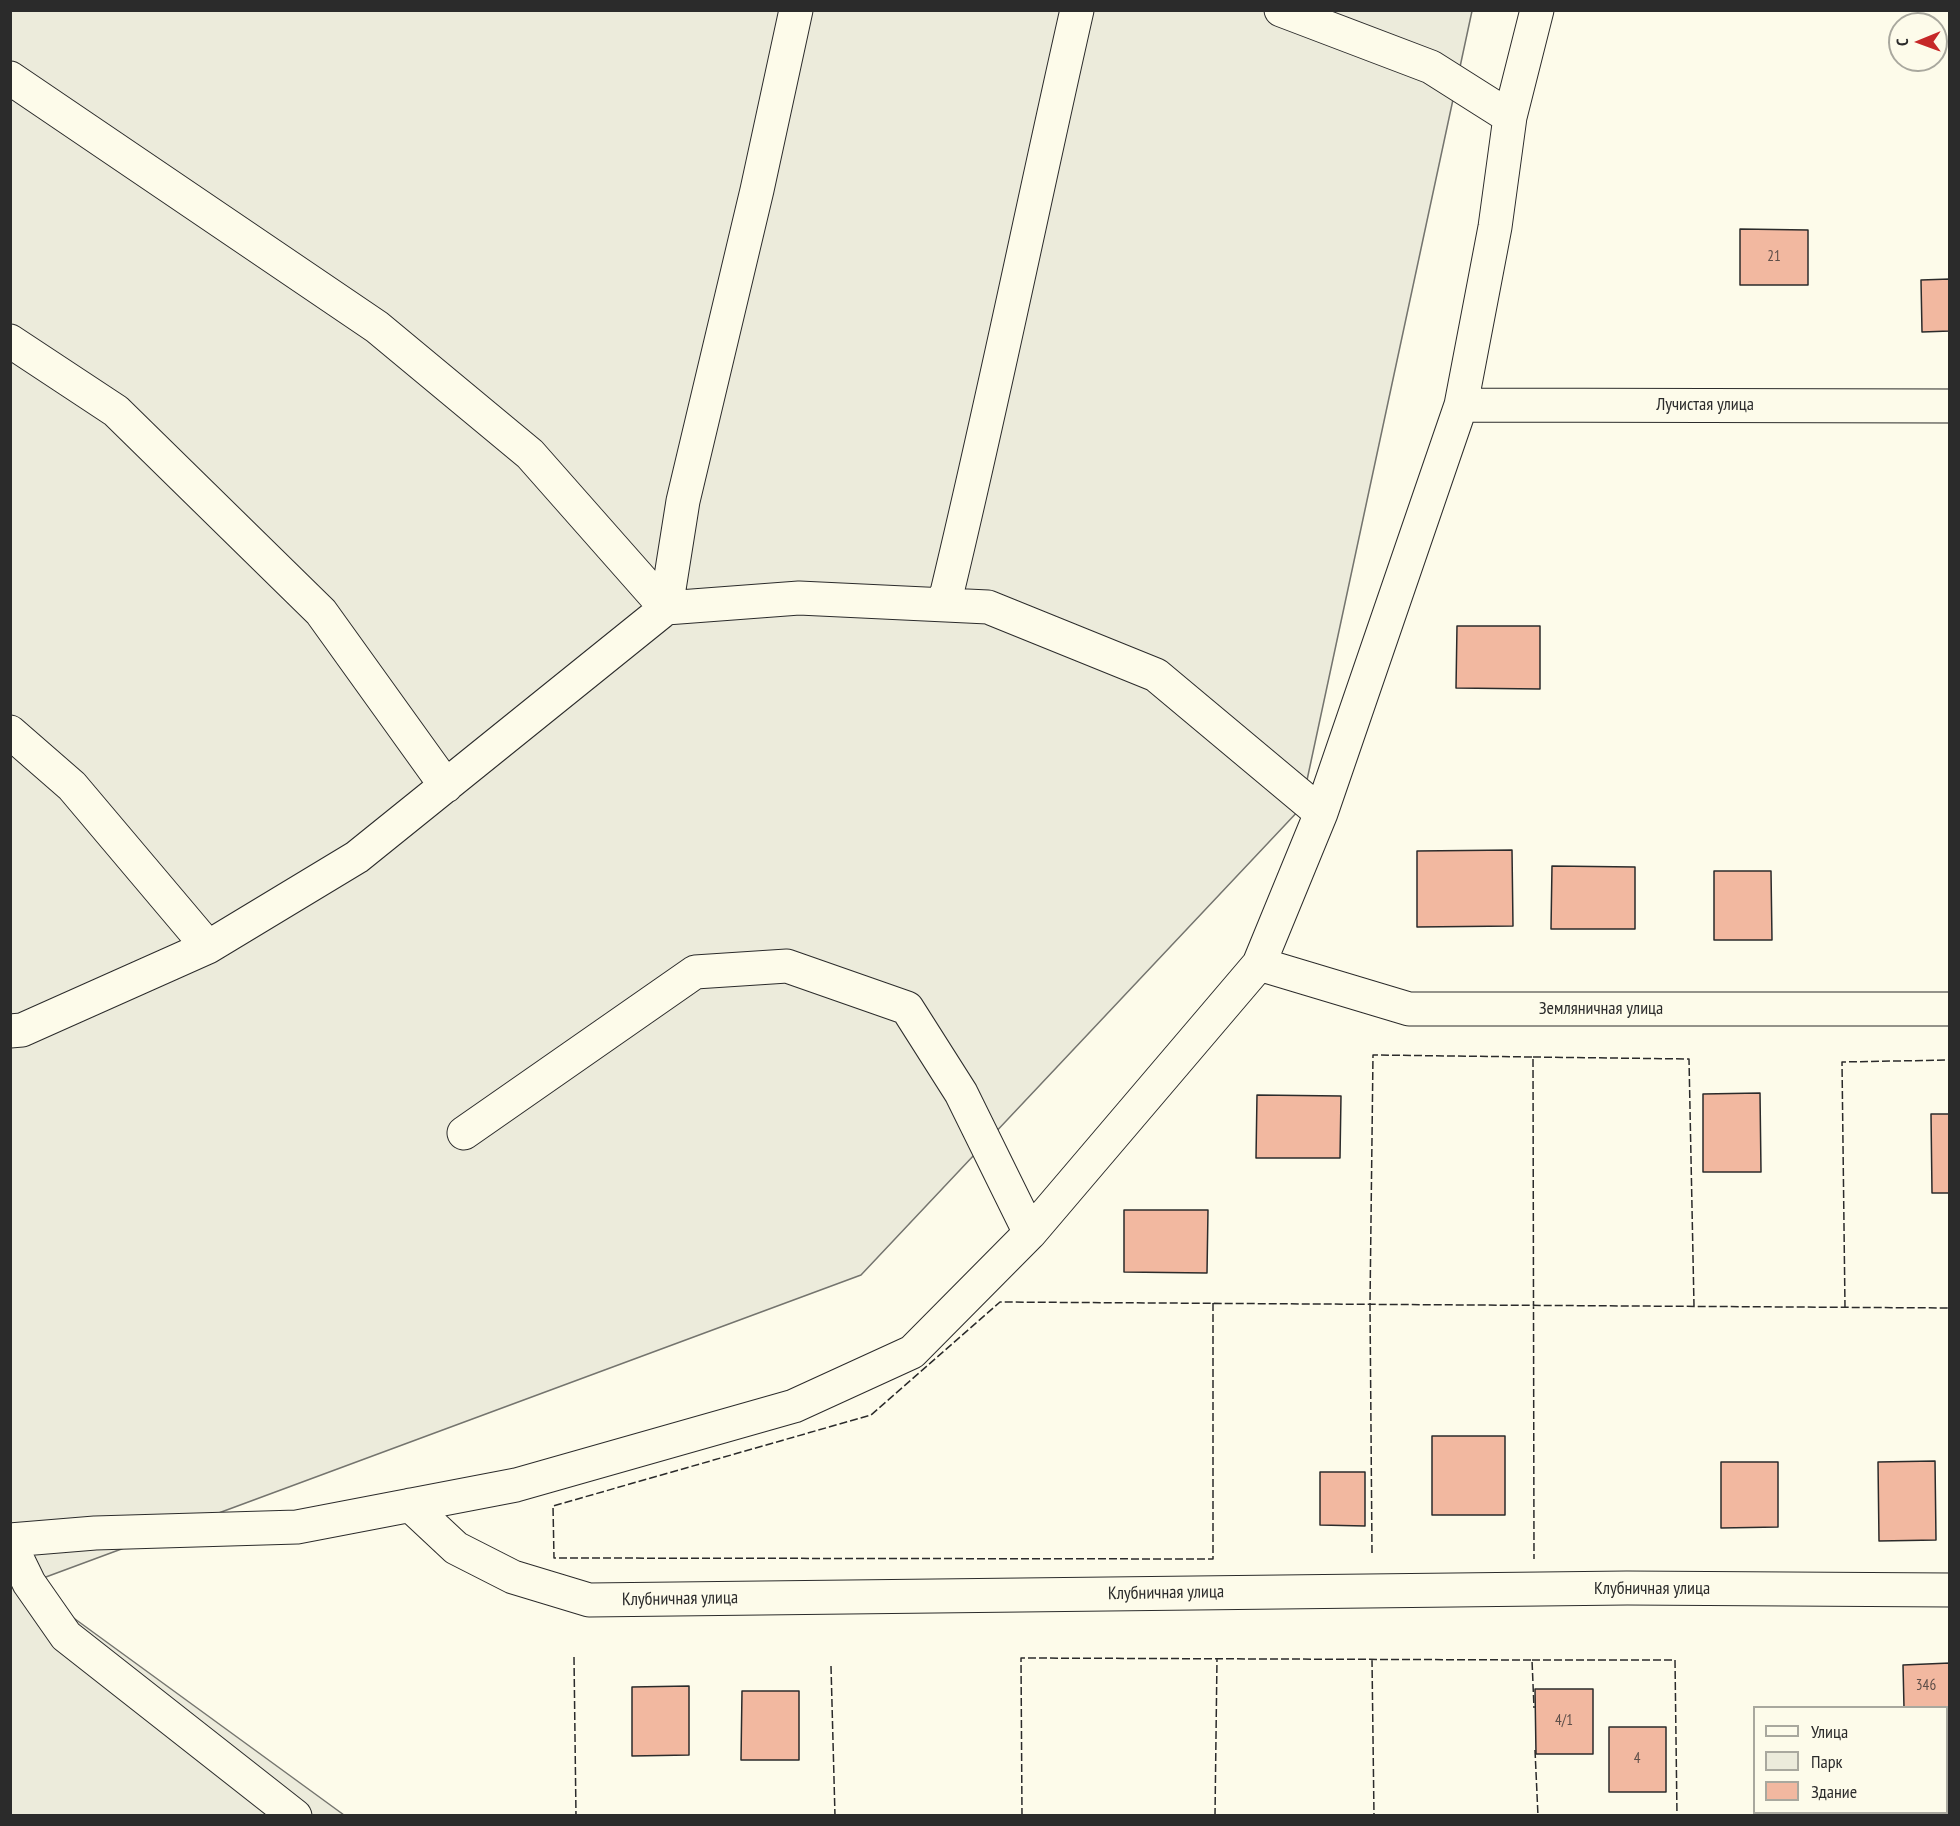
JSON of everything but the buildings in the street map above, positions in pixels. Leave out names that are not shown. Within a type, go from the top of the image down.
[{"type":"street","points":[[666,609],[683,501],[757,190],[796,10]]},
{"type":"street","points":[[944,605],[975,477],[1023,246],[1077,10]]},
{"type":"street","points":[[1281,10],[1431,67],[1510,117]]},
{"type":"street","points":[[295,1815],[66,1636],[29,1583],[10,1542],[95,1533],[297,1527],[516,1485],[794,1406],[912,1352],[1029,1233],[1259,964],[1321,813],[1461,405],[1495,226],[1510,117],[1537,10]]},
{"type":"street","points":[[10,78],[377,327],[530,454],[666,609]]},
{"type":"street","points":[[10,341],[116,411],[321,612],[446,786]]},
{"type":"street","name":"Лучистая улица","points":[[1461,405],[1950,406]]},
{"type":"street","points":[[10,1030],[21,1030],[208,947],[357,856],[666,609],[799,598],[988,607],[1156,675],[1321,813]]},
{"type":"street","points":[[10,732],[72,786],[208,947]]},
{"type":"street","name":"Земляничная улица","points":[[1259,964],[1409,1010],[1950,1009]]},
{"type":"street","points":[[464,1133],[695,972],[788,966],[907,1008],[961,1093],[1029,1233]]},
{"type":"street","name":"Клубничная улица","points":[[410,1505],[456,1548],[513,1578],[589,1600],[1627,1588],[1950,1590]]},
{"type":"green space","points":[[11,11],[1472,11],[1301,808],[861,1275],[27,1584],[344,1815],[11,1816]]},
{"type":"fence","points":[[1372,1553],[1370,1304],[1373,1055],[1533,1057],[1534,1559]]},
{"type":"fence","points":[[1533,1057],[1689,1059],[1694,1306]]},
{"type":"fence","points":[[1845,1308],[1842,1062],[1950,1060]]},
{"type":"fence","points":[[1213,1303],[1213,1559],[554,1558],[553,1506],[871,1415],[1000,1302],[1950,1308]]},
{"type":"fence","points":[[574,1657],[576,1816]]},
{"type":"fence","points":[[1022,1816],[1021,1658],[1532,1660],[1534,1708]]},
{"type":"fence","points":[[1215,1816],[1217,1658]]},
{"type":"fence","points":[[1372,1659],[1374,1816]]},
{"type":"fence","points":[[1532,1660],[1675,1660],[1677,1816]]},
{"type":"fence","points":[[831,1666],[835,1816]]},
{"type":"fence","points":[[1535,1750],[1538,1816]]}]
